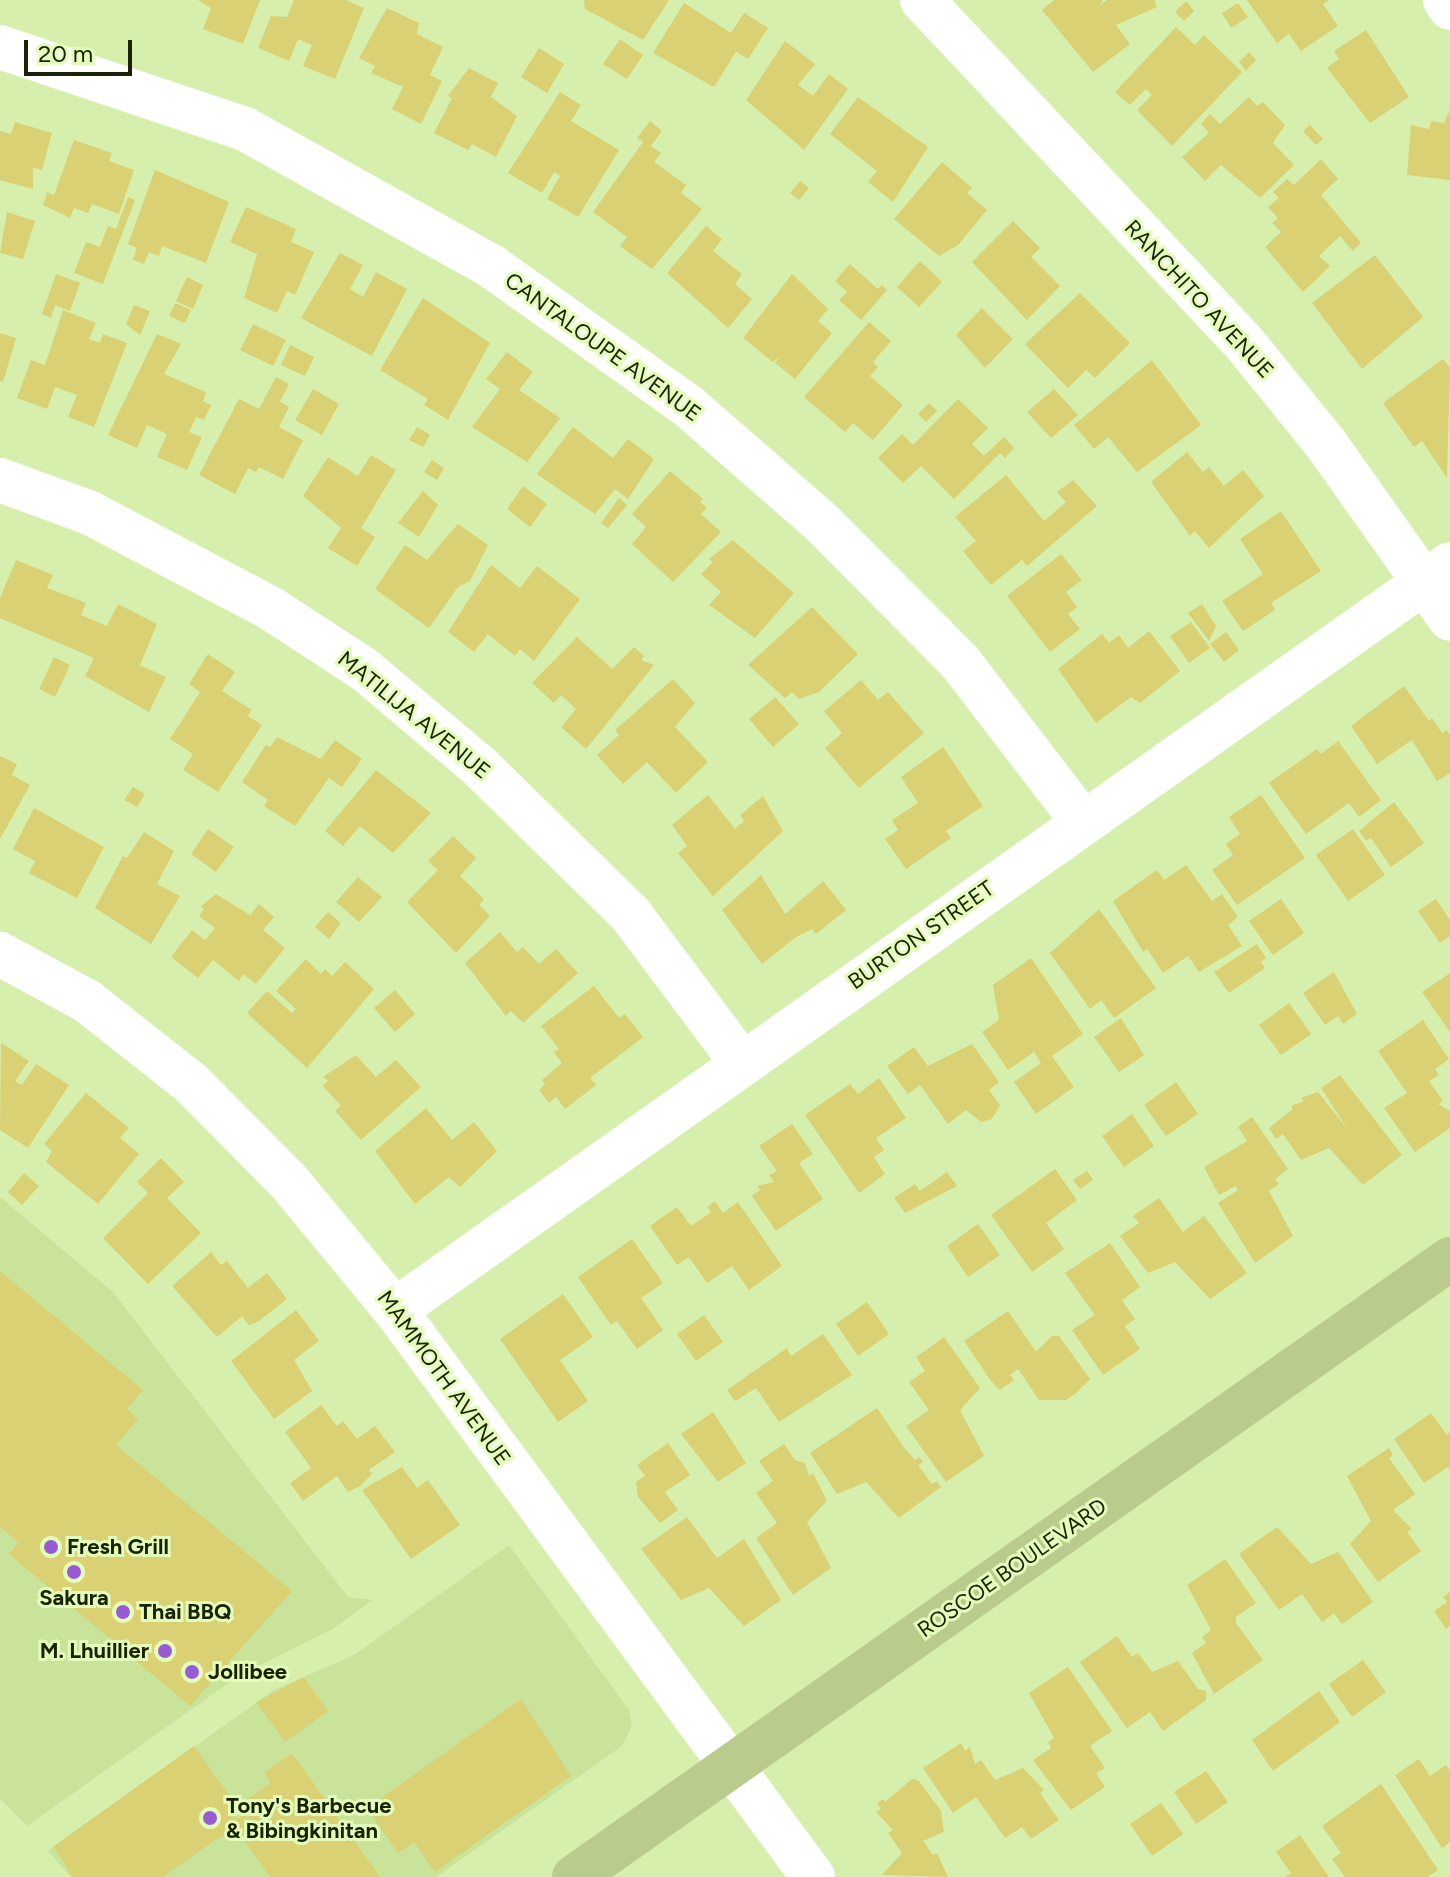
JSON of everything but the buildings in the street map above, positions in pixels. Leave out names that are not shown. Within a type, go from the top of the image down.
[{"type":"main road","name":"ROSCOE BOULEVARD","points":[[574,1877],[1450,1259]]},
{"type":"street","name":"RANCHITO AVENUE","points":[[922,0],[1244,343],[1437,573],[1450,619]]},
{"type":"street","points":[[1445,0],[1450,8]]},
{"type":"street","name":"CANTALOUPE AVENUE","points":[[0,47],[245,129],[491,266],[688,406],[822,523],[960,662],[1082,821]]},
{"type":"street","name":"MATILIJA AVENUE","points":[[0,480],[90,513],[270,608],[365,670],[479,766],[631,915],[741,1062]]},
{"type":"street","name":"BURTON STREET","points":[[395,1310],[741,1062],[1437,573]]},
{"type":"street","name":"MAMMOTH AVENUE","points":[[0,954],[87,1001],[191,1083],[289,1182],[395,1310],[813,1877]]},
{"type":"shaded area","points":[[0,1197],[113,1292],[348,1597],[373,1600],[331,1630],[240,1675],[27,1826],[0,1798]]},
{"type":"shaded area","points":[[509,1545],[629,1710],[632,1726],[622,1746],[436,1877],[71,1877],[48,1851],[274,1690],[354,1655]]},
{"type":"place","name":"Fresh Grill","points":[[51,1547]]},
{"type":"place","name":"Sakura","points":[[74,1572]]},
{"type":"place","name":"Thai BBQ","points":[[123,1612]]},
{"type":"place","name":"M. Lhuillier","points":[[165,1651]]},
{"type":"place","name":"Jollibee","points":[[192,1672]]},
{"type":"place","name":"Tony's Barbecue & Bibingkinitan","points":[[210,1818]]}]
